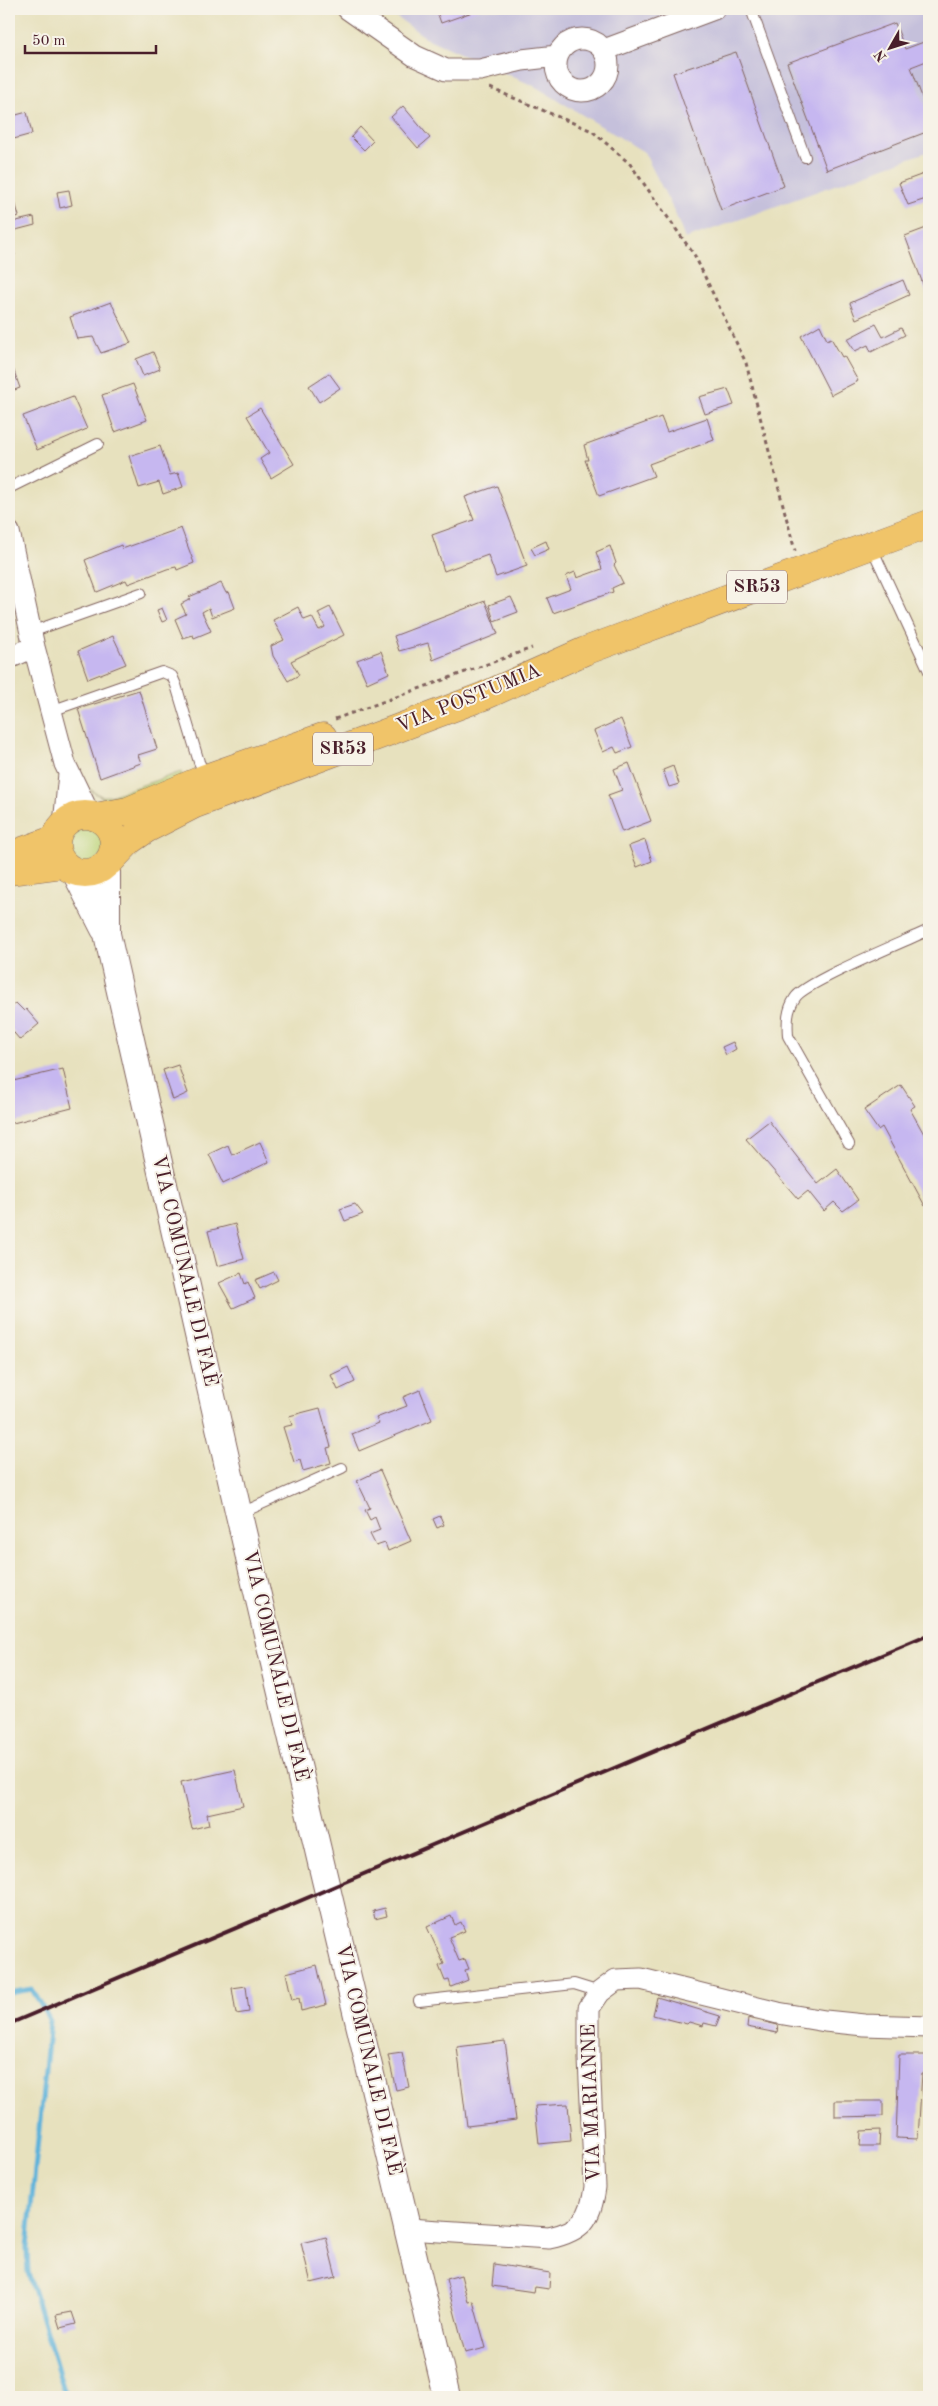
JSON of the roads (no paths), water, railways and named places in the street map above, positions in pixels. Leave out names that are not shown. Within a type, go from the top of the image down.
[{"type":"main road","name":"VIA POSTUMIA","points":[[108,863],[130,840],[146,829],[193,805],[484,696],[585,651],[929,524]]},
{"type":"main road","name":"VIA POSTUMIA","points":[[93,816],[128,811],[206,778],[494,677],[585,651]]},
{"type":"main road","points":[[9,856],[65,850],[92,873],[108,863],[115,844],[113,835],[103,821],[93,816],[76,816],[65,850]]},
{"type":"main road","points":[[9,871],[65,850]]},
{"type":"street","points":[[348,9],[415,56],[446,70],[480,70],[522,60],[557,61]]},
{"type":"street","points":[[604,50],[714,9]]},
{"type":"street","points":[[575,39],[591,40],[604,50],[608,67],[606,75],[601,82],[586,90],[570,88],[563,82],[557,61],[567,43],[575,39]]},
{"type":"street","points":[[9,532],[33,640],[69,774],[65,850]]},
{"type":"street","points":[[9,658],[33,640]]},
{"type":"street","points":[[69,774],[78,786],[93,816]]},
{"type":"street","name":"VIA COMUNALE DI FAÈ","points":[[65,850],[107,934]]},
{"type":"street","name":"VIA COMUNALE DI FAÈ","points":[[108,863],[107,934],[239,1515],[447,2397]]},
{"type":"street","points":[[600,1992],[616,1980],[641,1979],[778,2013],[825,2021],[864,2025],[929,2027]]},
{"type":"street","name":"VIA MARIANNE","points":[[408,2228],[549,2238],[568,2234],[585,2221],[592,2207],[595,2186],[589,2059],[589,2008],[600,1992]]},
{"type":"lane","points":[[751,9],[805,157]]},
{"type":"lane","points":[[9,488],[98,444]]},
{"type":"lane","points":[[871,545],[929,670]]},
{"type":"lane","points":[[33,640],[141,593]]},
{"type":"lane","points":[[52,711],[162,672],[172,676],[199,762],[206,778]]},
{"type":"lane","points":[[849,1144],[788,1036],[786,1019],[795,997],[836,972],[929,930]]},
{"type":"lane","points":[[239,1515],[342,1468]]},
{"type":"lane","points":[[419,2001],[574,1984],[600,1992]]},
{"type":"waterway","points":[[9,1993],[32,1989],[50,2021],[27,2248],[28,2272],[66,2397]]},
{"type":"railway","points":[[9,2024],[929,1635]]}]
